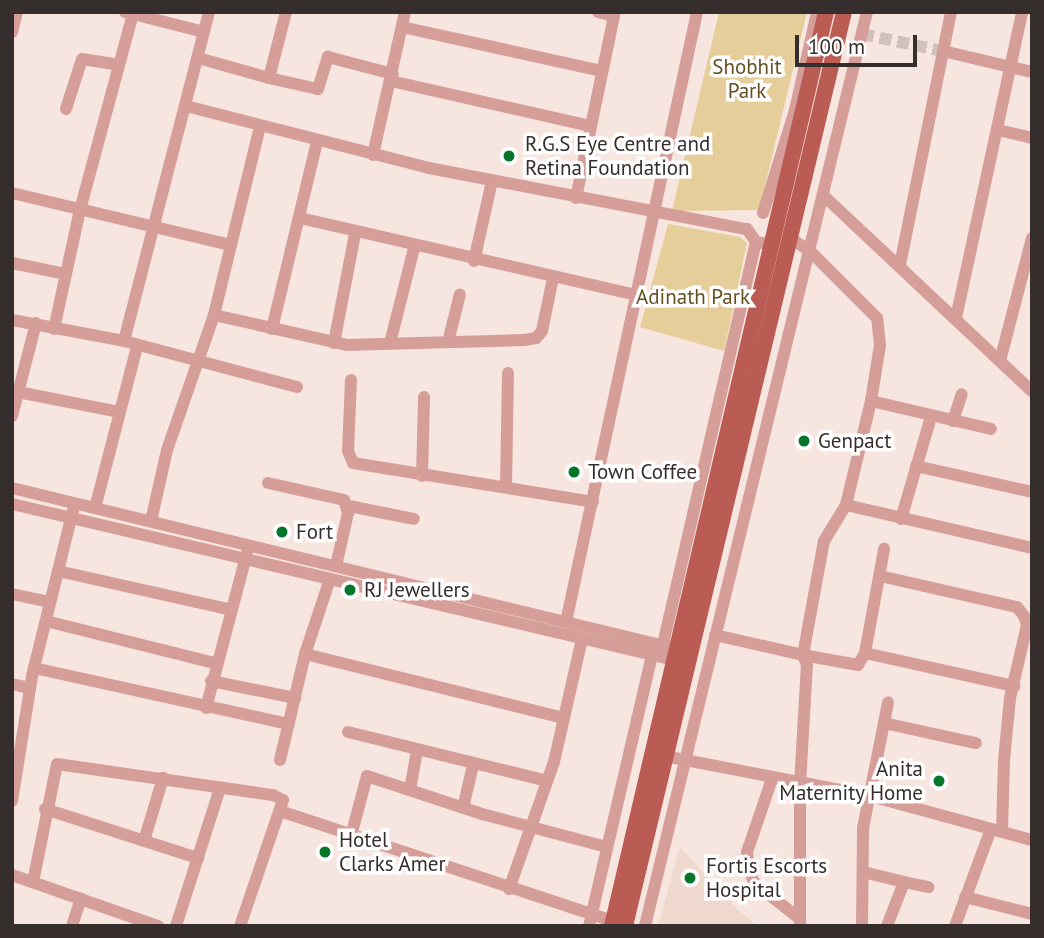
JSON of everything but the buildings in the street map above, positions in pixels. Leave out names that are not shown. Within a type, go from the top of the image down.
[{"type":"main road","points":[[616,924],[769,215],[826,12]]},
{"type":"main road","points":[[616,924],[664,756],[672,655],[792,239],[842,20]]},
{"type":"street","points":[[12,32],[17,12]]},
{"type":"street","points":[[124,341],[209,12]]},
{"type":"street","points":[[269,78],[286,12]]},
{"type":"street","points":[[373,155],[405,12]]},
{"type":"street","points":[[576,198],[615,14],[598,12]]},
{"type":"street","points":[[566,622],[651,214],[697,12]]},
{"type":"street","points":[[747,229],[769,215],[767,199],[776,160],[789,144],[817,12]]},
{"type":"street","points":[[645,926],[811,252],[867,12]]},
{"type":"street","points":[[900,265],[951,12]]},
{"type":"street","points":[[956,318],[1022,12]]},
{"type":"street","points":[[54,328],[80,210],[119,65],[129,13],[204,32]]},
{"type":"street","points":[[842,20],[862,34]]},
{"type":"street","points":[[402,27],[602,71]]},
{"type":"street","points":[[943,51],[1032,72]]},
{"type":"street","points":[[198,58],[318,89],[328,57],[392,78],[591,126]]},
{"type":"street","points":[[66,108],[80,61],[93,58],[119,65]]},
{"type":"street","points":[[186,106],[373,155],[651,214],[747,229],[763,243]]},
{"type":"street","points":[[151,521],[167,450],[214,315],[260,126]]},
{"type":"street","points":[[998,130],[1032,138]]},
{"type":"street","points":[[272,329],[300,218],[298,207],[317,142]]},
{"type":"street","points":[[474,261],[492,181]]},
{"type":"street","points":[[12,193],[230,246]]},
{"type":"street","points":[[822,202],[900,265],[1032,391]]},
{"type":"street","points":[[300,218],[414,248],[636,295]]},
{"type":"street","points":[[334,343],[355,234]]},
{"type":"street","points":[[1000,361],[1032,238]]},
{"type":"street","points":[[792,239],[811,252],[877,318],[880,345],[872,401],[846,505],[824,541],[803,655],[807,665],[800,785],[800,922]]},
{"type":"street","points":[[390,343],[414,248]]},
{"type":"street","points":[[12,263],[65,274]]},
{"type":"street","points":[[214,315],[334,343],[536,338],[542,331],[553,278]]},
{"type":"street","points":[[448,342],[460,294]]},
{"type":"street","points":[[12,320],[124,341],[137,347],[297,387]]},
{"type":"street","points":[[12,416],[36,323]]},
{"type":"street","points":[[95,508],[137,347]]},
{"type":"street","points":[[506,487],[508,373]]},
{"type":"street","points":[[351,380],[348,452],[353,463],[593,502]]},
{"type":"street","points":[[18,392],[120,412]]},
{"type":"street","points":[[953,421],[962,394]]},
{"type":"street","points":[[422,476],[424,397]]},
{"type":"street","points":[[872,401],[991,429]]},
{"type":"street","points":[[901,519],[931,417]]},
{"type":"street","points":[[916,466],[1032,492]]},
{"type":"street","points":[[268,483],[329,495],[349,506],[414,519]]},
{"type":"street","points":[[12,488],[566,622],[672,655]]},
{"type":"street","points":[[12,801],[15,756],[75,503]]},
{"type":"street","points":[[12,504],[582,639],[672,655]]},
{"type":"street","points":[[846,505],[1032,548]]},
{"type":"street","points":[[336,566],[349,506]]},
{"type":"street","points":[[206,708],[215,663],[249,545]]},
{"type":"street","points":[[715,635],[845,666],[858,665],[864,653],[884,549]]},
{"type":"street","points":[[58,570],[232,610]]},
{"type":"street","points":[[880,576],[1017,607],[1027,625],[1014,685],[997,831],[965,897],[955,926]]},
{"type":"street","points":[[280,760],[305,654],[330,579]]},
{"type":"street","points":[[12,594],[50,602]]},
{"type":"street","points":[[46,621],[215,663]]},
{"type":"street","points":[[509,889],[533,829],[582,639]]},
{"type":"street","points":[[864,653],[1014,685]]},
{"type":"street","points":[[305,654],[563,718]]},
{"type":"street","points":[[590,920],[607,847],[672,655]]},
{"type":"street","points":[[34,668],[206,708],[289,724]]},
{"type":"street","points":[[211,681],[295,698]]},
{"type":"street","points":[[12,684],[30,688]]},
{"type":"street","points":[[862,926],[867,795],[888,702]]},
{"type":"street","points":[[884,723],[976,743]]},
{"type":"street","points":[[348,732],[473,765],[547,781]]},
{"type":"street","points":[[410,790],[418,751]]},
{"type":"street","points":[[664,756],[800,785],[867,795],[1032,841]]},
{"type":"street","points":[[33,882],[45,810],[57,764],[273,795],[283,800],[240,926]]},
{"type":"street","points":[[463,808],[473,765]]},
{"type":"street","points":[[351,836],[367,776],[533,829],[607,847]]},
{"type":"street","points":[[144,841],[163,778]]},
{"type":"street","points":[[772,779],[747,852],[749,867],[754,883],[800,922]]},
{"type":"street","points":[[176,926],[220,788]]},
{"type":"street","points":[[45,810],[198,858]]},
{"type":"street","points":[[279,811],[509,889],[590,920],[616,924]]},
{"type":"street","points":[[863,872],[928,887]]},
{"type":"street","points":[[12,875],[154,925]]},
{"type":"street","points":[[887,926],[904,882]]},
{"type":"street","points":[[965,897],[1032,914]]},
{"type":"street","points":[[72,926],[81,898]]},
{"type":"shaded area","name":"Fortis Escorts Hospital","points":[[680,847],[737,909],[757,926],[658,926]]},
{"type":"green space","name":"Shobhit Park","points":[[719,12],[807,12],[759,210],[672,211]]},
{"type":"green space","name":"Adinath Park","points":[[668,224],[740,237],[747,243],[724,351],[640,327]]},
{"type":"tunnel","points":[[862,34],[943,51]]},
{"type":"place","name":"R.G.S Eye Centre and Retina Foundation","points":[[509,156]]},
{"type":"place","name":"Genpact","points":[[804,441]]},
{"type":"place","name":"Town Coffee","points":[[574,472]]},
{"type":"place","name":"Fort","points":[[282,532]]},
{"type":"place","name":"RJ Jewellers","points":[[350,590]]},
{"type":"place","name":"Anita Maternity Home","points":[[939,781]]},
{"type":"place","name":"Hotel Clarks Amer","points":[[325,852]]},
{"type":"place","name":"Fortis Escorts Hospital","points":[[690,878]]}]
